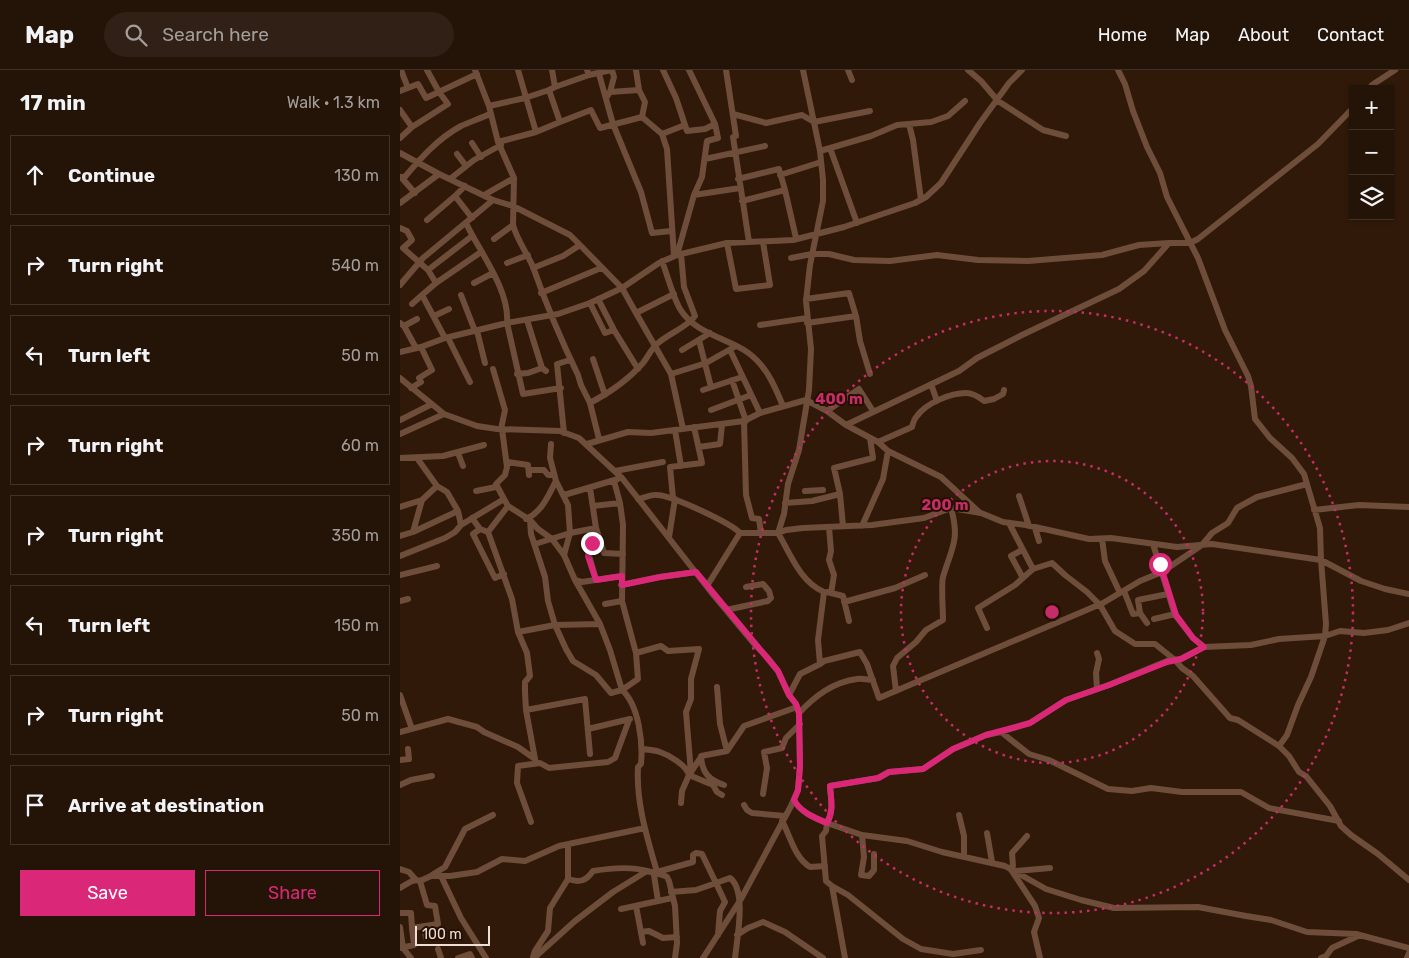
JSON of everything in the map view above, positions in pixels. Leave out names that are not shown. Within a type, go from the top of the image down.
[{"type":"street","points":[[401,70],[408,88]]},
{"type":"street","points":[[400,138],[412,127],[448,104],[427,70]]},
{"type":"street","points":[[518,70],[536,132]]},
{"type":"street","points":[[552,70],[552,88],[560,122]]},
{"type":"street","points":[[489,106],[525,98],[588,72],[599,74],[612,70],[614,77],[608,95]]},
{"type":"street","points":[[636,70],[639,90],[645,102],[642,117]]},
{"type":"street","points":[[663,70],[676,98],[687,131],[705,129],[715,124]]},
{"type":"street","points":[[677,255],[694,195],[702,177],[707,141],[718,138],[715,124],[689,70]]},
{"type":"street","points":[[692,78],[695,70]]},
{"type":"street","points":[[726,70],[736,136],[733,137],[738,179],[748,242]]},
{"type":"street","points":[[803,70],[822,162],[823,201],[812,254],[806,299],[811,350],[809,390],[799,450],[788,484],[784,514],[778,533],[803,575],[813,586],[843,596],[849,621]]},
{"type":"street","points":[[848,70],[852,80]]},
{"type":"street","points":[[968,70],[981,81],[998,101],[1043,130],[1066,136]]},
{"type":"street","points":[[978,70],[981,81]]},
{"type":"street","points":[[400,352],[507,323],[550,316],[590,303],[622,288],[662,261],[677,255],[727,244],[778,242],[817,234],[857,223],[921,200],[934,192],[942,183],[980,123],[998,101],[1009,83],[1022,70]]},
{"type":"street","points":[[1118,70],[1125,84],[1133,112],[1147,147],[1160,173],[1167,197],[1205,274],[1225,330],[1248,376],[1255,418],[1270,438],[1292,458],[1304,474],[1320,528],[1326,624],[1325,636],[1287,735],[1279,746]]},
{"type":"street","points":[[1372,85],[1395,70]]},
{"type":"street","points":[[400,92],[418,84],[426,98],[477,72],[500,144],[514,178],[513,224],[515,232],[528,255],[550,316],[578,375],[580,385],[590,403],[599,439]]},
{"type":"street","points":[[599,74],[608,95],[613,124],[641,192],[652,233],[672,231]]},
{"type":"street","points":[[608,95],[639,90]]},
{"type":"street","points":[[820,151],[871,136],[897,125],[931,122],[948,116],[965,101]]},
{"type":"street","points":[[400,110],[412,127]]},
{"type":"street","points":[[450,179],[500,144],[591,110],[600,128],[642,117]]},
{"type":"street","points":[[733,114],[766,123],[802,115],[814,122],[870,112]]},
{"type":"street","points":[[791,258],[812,254],[829,254],[854,260],[881,261],[937,255],[978,260],[1028,261],[1102,255],[1139,245],[1190,243],[1229,216],[1318,144],[1349,112]]},
{"type":"street","points":[[415,193],[402,178],[417,162],[442,139],[461,126],[490,114]]},
{"type":"street","points":[[590,403],[605,395],[630,376],[638,369],[654,346],[667,335],[692,321],[694,316],[684,287],[672,231],[667,149],[662,134],[642,117]]},
{"type":"street","points":[[908,124],[913,140],[921,200]]},
{"type":"street","points":[[662,134],[685,125]]},
{"type":"street","points":[[472,143],[481,156]]},
{"type":"street","points":[[704,159],[765,146]]},
{"type":"street","points":[[830,148],[857,223]]},
{"type":"street","points":[[400,153],[438,174],[494,200],[513,206],[570,235],[622,288],[671,374],[683,428]]},
{"type":"street","points":[[456,154],[466,166]]},
{"type":"street","points":[[780,175],[822,162]]},
{"type":"street","points":[[738,179],[778,169],[796,238]]},
{"type":"street","points":[[400,203],[438,174]]},
{"type":"street","points":[[484,195],[514,178]]},
{"type":"street","points":[[427,220],[465,186]]},
{"type":"street","points":[[694,195],[740,188]]},
{"type":"street","points":[[742,201],[785,190]]},
{"type":"street","points":[[456,196],[472,218]]},
{"type":"street","points":[[401,281],[453,231],[494,200]]},
{"type":"street","points":[[466,223],[500,288],[508,317],[507,323],[523,394],[560,388]]},
{"type":"street","points":[[494,239],[513,224]]},
{"type":"street","points":[[400,228],[407,231],[412,240],[403,248],[428,270],[436,282]]},
{"type":"street","points":[[428,270],[472,236]]},
{"type":"street","points":[[727,244],[736,289],[770,285],[763,242]]},
{"type":"street","points":[[846,425],[959,371],[977,358],[1022,335],[1119,289],[1144,271],[1169,243]]},
{"type":"street","points":[[533,268],[563,256],[580,245]]},
{"type":"street","points":[[412,304],[436,282],[481,252]]},
{"type":"street","points":[[507,263],[528,255]]},
{"type":"street","points":[[662,261],[680,309],[699,328],[733,348],[745,350],[761,364],[772,380],[784,406]]},
{"type":"street","points":[[541,293],[602,268]]},
{"type":"street","points":[[474,283],[493,273]]},
{"type":"street","points":[[806,299],[849,293],[870,374]]},
{"type":"street","points":[[636,313],[674,294]]},
{"type":"street","points":[[422,295],[470,382]]},
{"type":"street","points":[[461,295],[476,331],[485,363]]},
{"type":"street","points":[[598,299],[638,369]]},
{"type":"street","points":[[590,303],[606,333],[614,330]]},
{"type":"street","points":[[434,316],[449,309]]},
{"type":"street","points":[[760,324],[856,316]]},
{"type":"street","points":[[411,388],[421,382],[419,378],[432,370],[402,325],[417,319]]},
{"type":"street","points":[[517,374],[544,369],[527,320]]},
{"type":"street","points":[[682,350],[710,333]]},
{"type":"street","points":[[699,340],[711,387]]},
{"type":"street","points":[[671,374],[706,363],[733,348]]},
{"type":"street","points":[[733,348],[742,377],[760,413]]},
{"type":"street","points":[[593,359],[605,395]]},
{"type":"street","points":[[564,432],[557,364],[570,360]]},
{"type":"street","points":[[493,369],[505,410],[502,440],[507,462],[505,475],[496,484],[496,487]]},
{"type":"street","points":[[703,390],[742,377]]},
{"type":"street","points":[[400,378],[444,414],[477,426],[560,431],[579,438],[587,444],[622,478],[726,610],[778,671],[798,710],[800,724],[798,790],[741,900],[703,958]]},
{"type":"street","points":[[732,380],[745,421],[746,495],[752,518],[758,518],[761,532]]},
{"type":"street","points":[[931,384],[937,401]]},
{"type":"street","points":[[827,411],[859,388],[873,411]]},
{"type":"street","points":[[878,442],[912,427],[916,416],[937,401],[966,393],[976,395],[984,401],[994,399],[1002,394],[1004,390]]},
{"type":"street","points":[[711,410],[751,395]]},
{"type":"street","points":[[587,444],[628,432],[650,434],[745,421],[760,413],[806,400],[878,442],[888,451],[941,477],[980,512]]},
{"type":"street","points":[[400,420],[432,404]]},
{"type":"street","points":[[400,434],[444,414]]},
{"type":"street","points":[[698,447],[720,444],[722,425]]},
{"type":"street","points":[[669,536],[674,499],[670,467],[702,463],[694,427]]},
{"type":"street","points":[[674,430],[682,466]]},
{"type":"street","points":[[843,526],[840,494],[834,468],[873,458],[870,438]]},
{"type":"street","points":[[552,444],[550,458],[555,478],[568,505],[570,533],[564,554]]},
{"type":"street","points":[[400,458],[458,453],[484,445]]},
{"type":"street","points":[[862,526],[883,479],[888,451]]},
{"type":"street","points":[[458,453],[463,466]]},
{"type":"street","points":[[416,458],[437,486],[447,492],[458,511],[461,524]]},
{"type":"street","points":[[507,462],[528,465],[530,472],[544,470],[548,475],[555,478]]},
{"type":"street","points":[[615,471],[664,462]]},
{"type":"street","points":[[528,520],[547,499],[555,478]]},
{"type":"street","points":[[564,495],[622,478]]},
{"type":"street","points":[[528,520],[545,577],[548,601],[555,625],[573,661],[596,675],[611,693],[622,690],[638,680],[636,653],[622,601],[623,525],[614,481]]},
{"type":"street","points":[[789,695],[800,674],[824,661],[860,652],[867,664],[879,698],[1100,605],[1140,580],[1162,572],[1202,545],[1212,533],[1228,523],[1237,508],[1257,497],[1307,484]]},
{"type":"street","points":[[400,507],[422,500],[437,486]]},
{"type":"street","points":[[476,491],[496,487]]},
{"type":"street","points":[[496,487],[508,506],[552,539],[564,554],[575,580],[600,624],[622,690],[627,694],[637,718],[643,749],[641,764],[638,767],[638,795],[657,872]]},
{"type":"street","points":[[590,488],[593,528],[592,543],[588,556],[596,580]]},
{"type":"street","points":[[812,501],[808,491],[823,490]]},
{"type":"street","points":[[638,499],[656,494],[674,499],[724,522],[740,533],[778,533],[794,529],[862,526],[924,518],[950,508],[980,512],[1008,523],[1089,538],[1111,538],[1177,547],[1212,544],[1321,560],[1361,581],[1409,594]]},
{"type":"street","points":[[785,504],[812,501],[840,494]]},
{"type":"street","points":[[1019,496],[1039,541]]},
{"type":"street","points":[[400,556],[445,538],[455,532],[461,524],[504,499]]},
{"type":"street","points":[[413,532],[422,500]]},
{"type":"street","points":[[592,506],[620,503]]},
{"type":"street","points":[[1314,510],[1359,505],[1409,507]]},
{"type":"street","points":[[488,532],[508,506]]},
{"type":"street","points":[[896,691],[893,666],[897,658],[916,642],[926,630],[943,620],[943,576],[954,546],[956,532],[950,508]]},
{"type":"street","points":[[400,536],[458,511]]},
{"type":"street","points":[[472,518],[480,529],[488,532],[504,574],[512,599],[518,632],[527,653],[530,676],[525,682],[524,692],[537,761]]},
{"type":"street","points":[[1008,523],[1033,569]]},
{"type":"street","points":[[820,664],[818,640],[827,592],[834,576],[829,560],[831,551],[829,527]]},
{"type":"street","points":[[535,544],[593,528]]},
{"type":"street","points":[[593,528],[604,553],[623,554]]},
{"type":"street","points":[[480,529],[473,534],[495,578],[504,574]]},
{"type":"street","points":[[707,586],[740,533]]},
{"type":"street","points":[[1102,539],[1105,561],[1134,614],[1140,613]]},
{"type":"street","points":[[1153,544],[1175,614],[1193,638],[1204,647]]},
{"type":"street","points":[[1022,550],[1011,556],[1023,578]]},
{"type":"street","points":[[987,628],[978,608],[1023,578],[1033,569],[1052,563],[1100,605],[1115,631],[1135,644],[1154,644],[1193,676],[1230,718],[1238,720],[1279,746],[1289,756],[1299,772],[1306,776],[1322,796],[1341,826],[1409,880]]},
{"type":"street","points":[[400,576],[437,566]]},
{"type":"street","points":[[622,585],[696,572]]},
{"type":"street","points":[[844,602],[895,588],[924,575]]},
{"type":"street","points":[[575,580],[582,582],[622,576]]},
{"type":"street","points":[[726,610],[768,601],[771,598],[769,591],[763,584],[746,586]]},
{"type":"street","points":[[1147,623],[1140,613],[1138,600],[1168,594]]},
{"type":"street","points":[[605,604],[622,601]]},
{"type":"street","points":[[1154,619],[1175,614]]},
{"type":"street","points":[[981,950],[953,954],[921,949],[903,939],[864,907],[826,881],[822,836],[826,831],[827,823],[832,814],[830,786],[878,778],[889,772],[923,769],[953,749],[986,735],[1030,723],[1066,700],[1167,662],[1181,659],[1204,647],[1251,646],[1284,638],[1325,636],[1340,631],[1364,633],[1388,630],[1409,623]]},
{"type":"street","points":[[518,632],[555,625],[600,624]]},
{"type":"street","points":[[636,653],[661,646],[668,651],[699,649],[691,679],[691,699],[686,712],[690,774]]},
{"type":"street","points":[[1097,653],[1099,659],[1096,673],[1097,689]]},
{"type":"street","points":[[681,803],[682,791],[701,756],[727,751],[744,726],[798,710],[833,685],[855,679],[873,680]]},
{"type":"street","points":[[717,686],[720,724],[727,751]]},
{"type":"street","points":[[400,695],[412,729]]},
{"type":"street","points":[[526,710],[585,699],[590,754]]},
{"type":"street","points":[[588,729],[637,718]]},
{"type":"street","points":[[400,732],[448,719],[476,727],[518,747],[549,768],[608,762],[615,758],[629,720]]},
{"type":"street","points":[[763,794],[767,768],[764,752],[782,748],[786,738],[800,724]]},
{"type":"street","points":[[1001,732],[1029,754],[1049,760],[1108,789],[1132,791],[1151,788],[1182,792],[1241,792],[1269,808],[1339,821]]},
{"type":"street","points":[[400,760],[409,758],[408,749]]},
{"type":"street","points":[[643,749],[659,751],[679,763],[690,774],[712,783],[724,785]]},
{"type":"street","points":[[701,756],[702,766],[717,792],[722,795]]},
{"type":"street","points":[[531,822],[517,783],[518,766],[537,761]]},
{"type":"street","points":[[400,785],[410,780],[432,776]]},
{"type":"street","points":[[794,800],[797,806],[805,812],[827,823],[862,835],[907,841],[992,862],[1046,888],[1081,900],[1114,908],[1198,907],[1271,920],[1307,932],[1360,935],[1409,948]]},
{"type":"street","points":[[744,805],[752,813],[783,819]]},
{"type":"street","points":[[959,815],[964,836],[964,856]]},
{"type":"street","points":[[400,888],[431,876],[445,867],[465,829],[493,816]]},
{"type":"street","points":[[783,819],[793,846],[803,861],[810,867],[825,866]]},
{"type":"street","points":[[431,876],[477,872],[502,859],[514,858],[525,861],[553,848],[645,828]]},
{"type":"street","points":[[987,833],[992,862]]},
{"type":"street","points":[[862,835],[864,857],[861,875],[869,876],[874,870],[874,854]]},
{"type":"street","points":[[1026,836],[1012,854],[1012,870],[1035,906],[1039,918],[1034,932],[1040,958]]},
{"type":"street","points":[[533,958],[535,951],[548,931],[550,908],[568,880],[568,845]]},
{"type":"street","points":[[658,901],[654,875],[657,872],[693,862],[693,855],[696,853],[702,854],[725,902],[720,910],[718,936]]},
{"type":"street","points":[[568,880],[582,881],[593,871],[628,868],[657,872],[667,877],[675,906],[677,937],[675,958]]},
{"type":"street","points":[[1012,870],[1050,868]]},
{"type":"street","points":[[400,869],[409,872],[418,880],[427,906],[435,906],[438,924],[412,928]]},
{"type":"street","points":[[533,958],[612,892],[648,871]]},
{"type":"street","points":[[441,876],[461,918],[486,958]]},
{"type":"street","points":[[621,908],[658,901],[671,895],[696,890],[731,878],[741,900],[735,958]]},
{"type":"street","points":[[832,886],[845,955],[839,958]]},
{"type":"street","points":[[636,906],[642,943]]},
{"type":"street","points":[[400,913],[410,913],[414,946],[402,948]]},
{"type":"street","points":[[737,935],[763,922],[785,932],[823,958]]},
{"type":"street","points":[[424,926],[426,938]]},
{"type":"street","points":[[400,927],[402,948],[410,958]]},
{"type":"street","points":[[641,932],[649,931],[663,938],[677,937]]},
{"type":"street","points":[[1321,958],[1326,956],[1332,948],[1360,935]]},
{"type":"street","points":[[438,950],[441,958]]},
{"type":"street","points":[[1407,958],[1409,953]]},
{"type":"street","points":[[458,958],[470,954],[472,958]]},
{"type":"route","points":[[592,543],[588,556],[596,580],[622,576],[622,585],[696,572],[778,671],[789,695],[796,704],[799,713],[800,766],[798,790],[794,800],[797,806],[805,812],[827,823],[832,814],[830,786],[878,778],[889,772],[923,769],[953,749],[986,735],[1030,723],[1044,712],[1066,700],[1167,662],[1181,659],[1204,647],[1193,638],[1176,615],[1160,564]]}]
